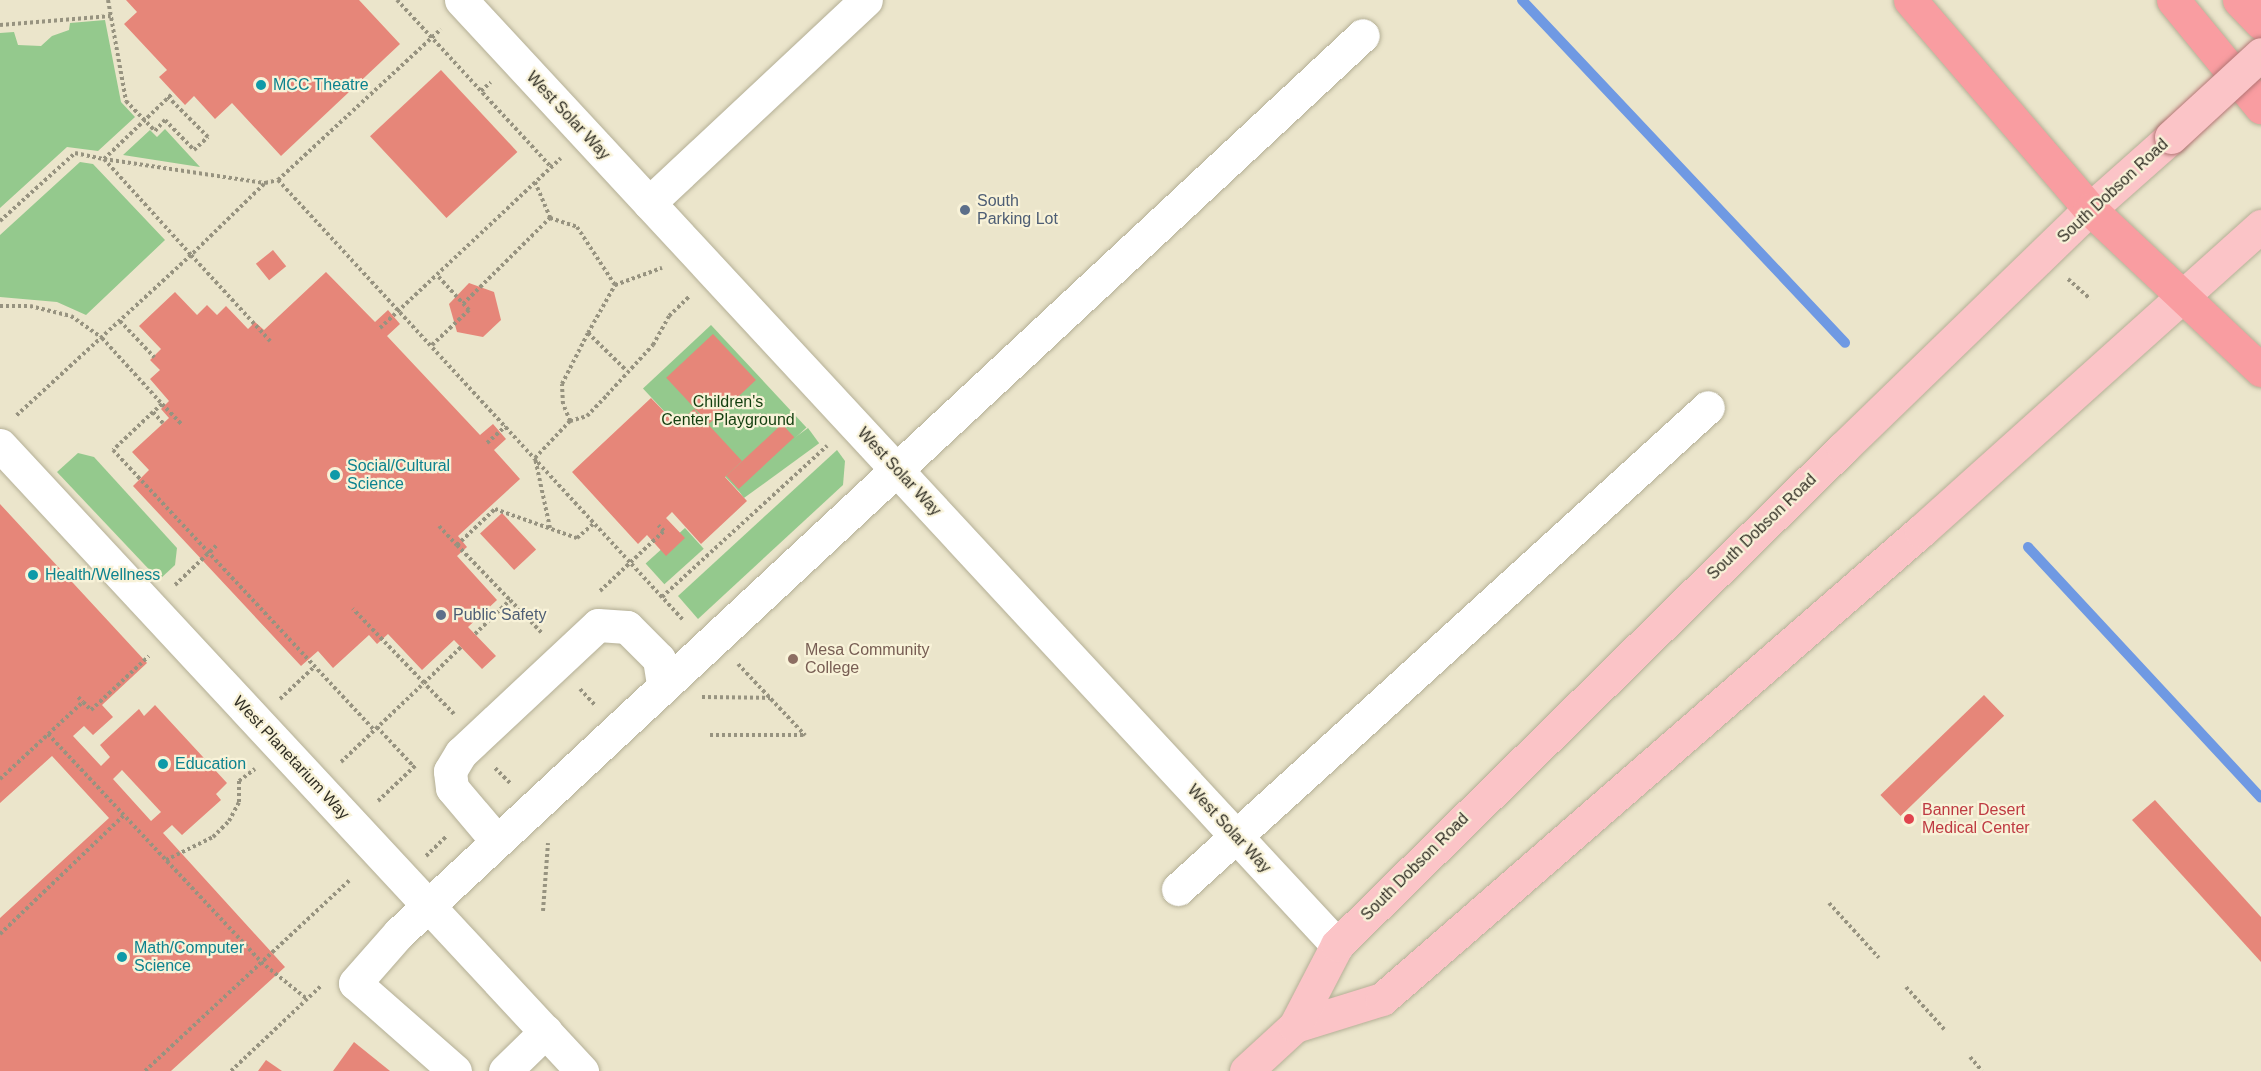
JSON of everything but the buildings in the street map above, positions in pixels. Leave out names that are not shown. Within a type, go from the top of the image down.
[{"type":"highway","points":[[1910,0],[2090,209],[2181,299],[2261,370]]},
{"type":"highway","points":[[2173,0],[2261,107]]},
{"type":"highway","points":[[2239,0],[2261,23]]},
{"type":"main road","name":"South Dobson Road","points":[[1246,1071],[1295,1026],[1337,945],[2090,209],[2261,54]]},
{"type":"main road","name":"South Dobson Road","points":[[1295,1026],[1382,999],[1921,531],[2260,226]]},
{"type":"lane","points":[[649,203],[866,0]]},
{"type":"lane","name":"West Solar Way","points":[[455,11],[649,203],[1337,945]]},
{"type":"lane","points":[[455,1071],[355,984],[427,904],[496,840],[541,818],[616,728],[1363,35]]},
{"type":"lane","points":[[1178,889],[1708,407]]},
{"type":"lane","name":"West Planetarium Way","points":[[4,434],[256,720],[582,1071]]},
{"type":"lane","points":[[496,840],[452,788],[450,771],[466,733],[553,652],[598,625],[627,627],[659,659],[663,684]]},
{"type":"lane","points":[[505,1071],[546,1031]]},
{"type":"path","points":[[108,0],[126,101],[155,131],[165,120],[194,150],[208,137],[168,97]]},
{"type":"path","points":[[397,0],[551,167]]},
{"type":"path","points":[[0,221],[75,153],[265,183],[278,180],[431,38],[455,11]]},
{"type":"path","points":[[0,25],[111,16]]},
{"type":"path","points":[[104,159],[173,93]]},
{"type":"path","points":[[380,328],[563,156],[570,164]]},
{"type":"path","points":[[104,159],[270,341]]},
{"type":"path","points":[[278,180],[400,310],[690,628]]},
{"type":"path","points":[[535,182],[550,218],[577,227],[615,285]]},
{"type":"path","points":[[4,434],[265,183]]},
{"type":"path","points":[[463,304],[550,218]]},
{"type":"path","points":[[657,258],[671,274]]},
{"type":"path","points":[[570,421],[563,404],[562,384],[615,285],[665,267]]},
{"type":"path","points":[[432,345],[468,310],[437,275]]},
{"type":"path","points":[[2065,276],[2090,299]]},
{"type":"path","points":[[684,288],[698,304]]},
{"type":"path","points":[[534,458],[570,421],[586,416],[653,345],[669,316],[690,295]]},
{"type":"path","points":[[0,306],[30,306],[71,316],[102,338],[181,424]]},
{"type":"path","points":[[120,321],[154,357]]},
{"type":"path","points":[[588,333],[627,371]]},
{"type":"path","points":[[162,404],[113,450],[315,666],[414,767]]},
{"type":"path","points":[[153,412],[163,423]]},
{"type":"path","points":[[487,443],[506,426]]},
{"type":"path","points":[[662,597],[827,446],[819,437]]},
{"type":"path","points":[[534,458],[550,528]]},
{"type":"path","points":[[457,545],[495,509],[577,538],[594,523]]},
{"type":"path","points":[[597,595],[664,531],[658,525]]},
{"type":"path","points":[[439,526],[510,600],[616,728]]},
{"type":"path","points":[[169,591],[218,544]]},
{"type":"path","points":[[475,634],[510,600]]},
{"type":"path","points":[[353,609],[424,682],[541,818],[543,911]]},
{"type":"path","points":[[317,785],[461,647]]},
{"type":"path","points":[[78,697],[91,711],[152,653]]},
{"type":"path","points":[[710,735],[805,735],[731,657]]},
{"type":"path","points":[[256,720],[315,666]]},
{"type":"path","points":[[699,697],[770,698]]},
{"type":"path","points":[[0,779],[83,702]]},
{"type":"path","points":[[48,734],[261,962],[307,999]]},
{"type":"path","points":[[166,860],[213,837],[239,802],[239,781],[280,746]]},
{"type":"path","points":[[0,934],[124,815]]},
{"type":"path","points":[[145,1071],[350,879]]},
{"type":"path","points":[[1829,903],[1879,958]]},
{"type":"path","points":[[231,1071],[324,984]]},
{"type":"path","points":[[1906,987],[1944,1029]]},
{"type":"path","points":[[1970,1057],[1982,1071]]},
{"type":"green space","points":[[105,20],[121,102],[135,117],[98,151],[67,147],[0,208],[0,33],[14,32],[18,45],[41,46],[52,36],[69,30],[70,23]]},
{"type":"green space","points":[[165,129],[200,167],[123,155],[150,130],[157,137]]},
{"type":"green space","points":[[80,162],[93,164],[165,240],[86,315],[57,302],[0,297],[0,235]]},
{"type":"green space","name":"Children's Center Playground","points":[[711,325],[806,427],[738,491],[643,388]]},
{"type":"green space","points":[[808,428],[819,443],[744,498],[733,483]]},
{"type":"green space","points":[[837,450],[845,461],[843,485],[698,619],[678,596]]},
{"type":"green space","points":[[78,453],[94,457],[177,548],[175,565],[159,580],[57,472]]},
{"type":"green space","points":[[685,528],[704,549],[664,584],[646,563]]},
{"type":"waterway","points":[[1522,0],[1845,343]]},
{"type":"waterway","points":[[2028,547],[2261,798]]},
{"type":"place","name":"MCC Theatre","points":[[261,85]]},
{"type":"place","name":"South Parking Lot","points":[[965,210]]},
{"type":"place","name":"Social/Cultural Science","points":[[335,475]]},
{"type":"place","name":"Health/Wellness","points":[[33,575]]},
{"type":"place","name":"Public Safety","points":[[441,615]]},
{"type":"place","name":"Mesa Community College","points":[[793,659]]},
{"type":"place","name":"Education","points":[[163,764]]},
{"type":"place","name":"Banner Desert Medical Center","points":[[1909,819]]},
{"type":"place","name":"Math/Computer Science","points":[[122,957]]}]
